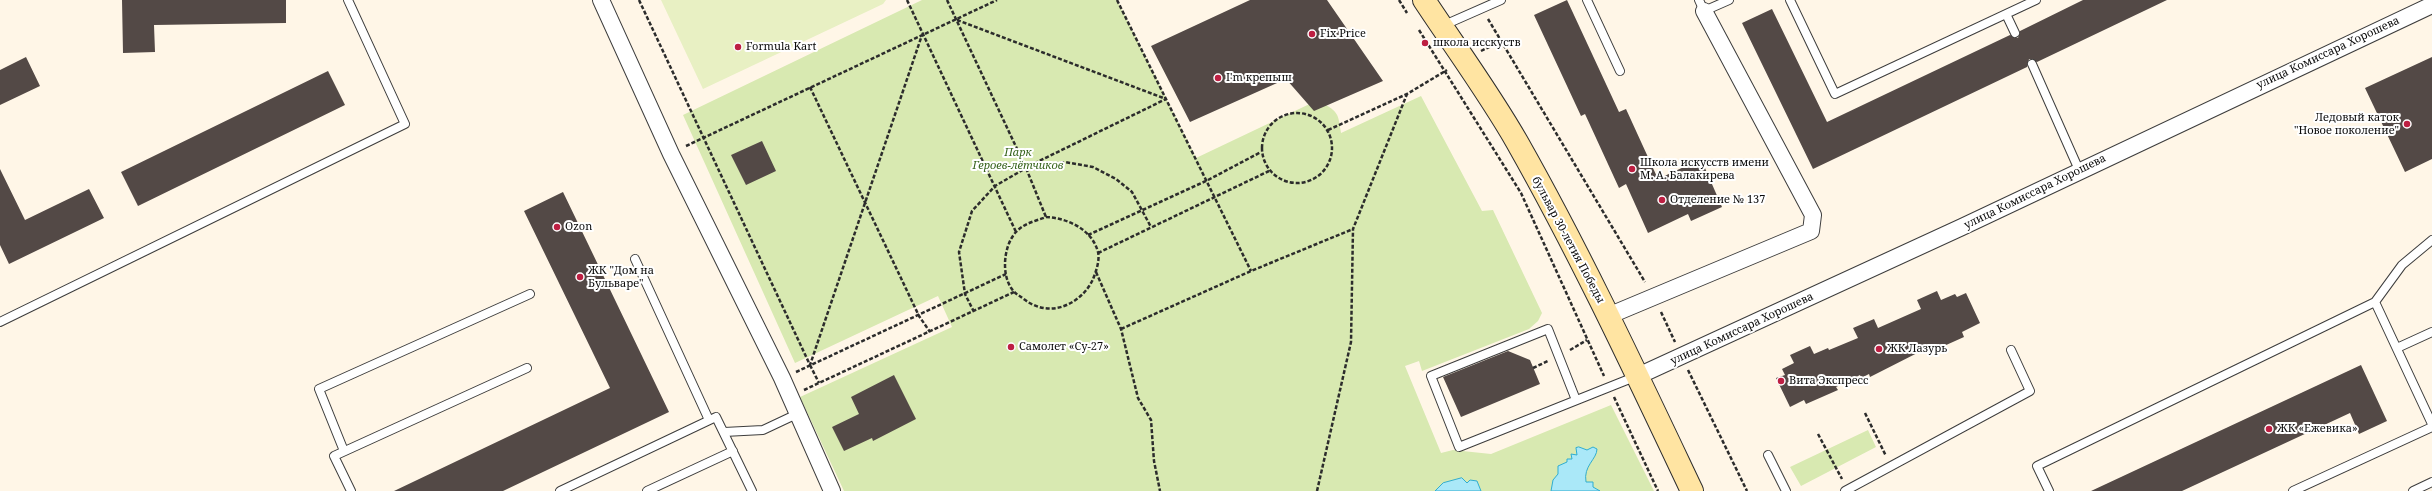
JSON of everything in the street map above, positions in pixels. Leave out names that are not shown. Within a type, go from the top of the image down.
[{"type":"main road","name":"бульвар 30-летия Победы","points":[[1424,0],[1517,142],[1608,316],[1692,491]]},
{"type":"street","points":[[601,0],[671,154],[782,378],[832,491]]},
{"type":"street","points":[[1608,316],[1811,231],[1813,215],[1702,5]]},
{"type":"street","name":"улица Комиссара Хорошева","points":[[1638,376],[1962,228],[2079,170],[2432,5]]},
{"type":"lane","points":[[0,322],[405,124],[348,0]]},
{"type":"lane","points":[[1442,26],[1501,0]]},
{"type":"lane","points":[[1588,0],[1620,72]]},
{"type":"lane","points":[[1702,5],[1729,0]]},
{"type":"lane","points":[[1790,0],[1835,94],[2036,0]]},
{"type":"lane","points":[[2006,14],[2015,33]]},
{"type":"lane","points":[[2032,64],[2079,170]]},
{"type":"lane","points":[[2049,491],[2037,466],[2375,302],[2402,265],[2432,240]]},
{"type":"lane","points":[[635,259],[709,420]]},
{"type":"lane","points":[[344,451],[319,389],[530,294]]},
{"type":"lane","points":[[2375,302],[2432,424]]},
{"type":"lane","points":[[1576,400],[1548,329],[1430,376],[1459,447],[1638,376]]},
{"type":"lane","points":[[2397,348],[2432,332]]},
{"type":"lane","points":[[1846,490],[2030,391],[2011,350]]},
{"type":"lane","points":[[351,491],[334,456],[527,368]]},
{"type":"lane","points":[[724,432],[763,430],[797,414]]},
{"type":"lane","points":[[560,491],[716,417],[752,491]]},
{"type":"lane","points":[[2293,491],[2432,427]]},
{"type":"lane","points":[[647,491],[733,451]]},
{"type":"lane","points":[[1768,455],[1786,491]]},
{"type":"lane","points":[[2413,491],[2432,482]]},
{"type":"path","points":[[639,0],[819,383]]},
{"type":"path","points":[[907,0],[922,35],[1016,232]]},
{"type":"path","points":[[947,0],[1026,168],[1046,217]]},
{"type":"path","points":[[671,154],[704,136],[957,20],[997,0]]},
{"type":"path","points":[[1117,0],[1216,196],[1251,270]]},
{"type":"path","points":[[1399,0],[1412,19]]},
{"type":"path","points":[[957,20],[1167,99]]},
{"type":"path","points":[[1416,26],[1446,71],[1521,193],[1658,491]]},
{"type":"path","points":[[810,365],[867,202],[922,35]]},
{"type":"path","points":[[1501,41],[1653,296],[1747,491]]},
{"type":"path","points":[[1328,130],[1406,94],[1446,71]]},
{"type":"path","points":[[810,87],[867,202],[919,316],[930,332]]},
{"type":"path","points":[[1317,491],[1351,342],[1353,229],[1406,94]]},
{"type":"path","points":[[974,312],[965,294],[959,252],[972,211],[995,186],[1026,168],[1167,99]]},
{"type":"path","points":[[1298,113],[1315,118],[1328,130],[1333,144],[1328,167],[1308,183],[1284,182],[1269,171],[1262,152],[1264,135],[1276,120],[1298,113]]},
{"type":"path","points":[[1088,235],[1208,180],[1262,152]]},
{"type":"path","points":[[1026,168],[1065,162],[1093,168],[1116,179],[1132,192],[1151,227]]},
{"type":"path","points":[[1098,252],[1269,171]]},
{"type":"path","points":[[1046,217],[1058,218],[1073,223],[1088,235],[1098,252],[1096,272],[1088,290],[1074,303],[1052,309],[1034,306],[1014,292],[1006,274],[1005,260],[1008,248],[1016,232],[1029,223],[1046,217]]},
{"type":"path","points":[[1121,329],[1251,270],[1353,229]]},
{"type":"path","points":[[1096,272],[1121,329],[1138,398],[1151,420],[1154,461],[1160,491]]},
{"type":"path","points":[[782,378],[919,316],[1006,274]]},
{"type":"path","points":[[790,396],[974,312],[1014,292]]},
{"type":"path","points":[[1866,413],[1891,467]]},
{"type":"path","points":[[1818,434],[1846,490]]},
{"type":"green space","name":"Formula Kart","points":[[661,0],[886,0],[883,4],[703,89]]},
{"type":"green space","name":"Парк Героев-лётчиков","points":[[922,0],[1117,0],[1196,158],[1318,100],[1336,112],[1341,133],[1421,96],[1482,211],[1493,210],[1542,313],[1538,321],[1529,329],[1422,371],[1419,361],[1405,366],[1441,453],[1453,450],[1491,454],[1611,405],[1654,491],[844,491],[800,397],[952,327],[938,296],[795,363],[683,115]]},
{"type":"green space","points":[[1868,430],[1876,447],[1801,486],[1790,467]]},
{"type":"water","points":[[1579,447],[1587,450],[1593,447],[1597,449],[1595,456],[1586,472],[1586,482],[1593,482],[1593,487],[1600,491],[1551,491],[1553,480],[1558,474],[1558,466],[1567,462],[1567,459],[1572,459],[1571,454],[1577,455],[1576,448]]},
{"type":"water","points":[[1462,478],[1467,483],[1470,480],[1477,481],[1481,491],[1435,491],[1443,483]]},
{"type":"building","points":[[122,0],[286,0],[286,23],[154,25],[155,52],[123,53]]},
{"type":"building","points":[[1250,0],[1327,0],[1383,81],[1314,111],[1286,79],[1190,122],[1151,46]]},
{"type":"building","name":"Школа искусств имени М. А. Балакирева","points":[[1567,0],[1619,112],[1626,109],[1658,179],[1701,159],[1722,207],[1691,221],[1688,214],[1648,233],[1626,184],[1619,188],[1585,114],[1581,116],[1534,15]]},
{"type":"building","points":[[2083,0],[2167,0],[2037,62],[2029,59],[2027,67],[1813,169],[1742,23],[1772,9],[1827,122],[2010,35],[2018,38],[2020,31]]},
{"type":"building","points":[[26,57],[40,86],[0,105],[0,70]]},
{"type":"building","name":"Ледовый каток \"Новое поколение\"","points":[[2432,57],[2432,159],[2405,172],[2365,88]]},
{"type":"building","points":[[328,71],[345,105],[138,206],[121,172]]},
{"type":"building","points":[[762,141],[776,171],[746,185],[731,155]]},
{"type":"building","points":[[0,169],[25,220],[89,189],[104,218],[9,264],[0,245]]},
{"type":"building","points":[[563,192],[669,412],[503,491],[394,491],[610,388],[524,211]]},
{"type":"building","name":"ЖК Лазурь","points":[[1937,291],[1941,300],[1955,294],[1957,297],[1966,293],[1980,323],[1962,332],[1964,337],[1935,350],[1933,345],[1870,377],[1869,374],[1861,378],[1860,375],[1836,387],[1838,390],[1806,404],[1804,400],[1790,407],[1776,378],[1785,375],[1782,369],[1794,363],[1790,355],[1810,346],[1814,354],[1828,348],[1829,350],[1858,338],[1853,328],[1874,319],[1878,328],[1921,309],[1917,300]]},
{"type":"building","points":[[1508,351],[1530,360],[1540,384],[1461,417],[1443,377]]},
{"type":"building","name":"ЖК «Ежевика»","points":[[2361,365],[2387,421],[2359,434],[2350,413],[2182,491],[2091,491]]},
{"type":"building","points":[[894,375],[916,419],[873,441],[872,438],[844,451],[832,427],[859,414],[851,397]]},
{"type":"place","name":"Fix Price","points":[[1312,34]]},
{"type":"place","name":"школа исскуств","points":[[1425,43]]},
{"type":"place","name":"Formula Kart","points":[[738,47]]},
{"type":"place","name":"I'm крепыш","points":[[1218,78]]},
{"type":"place","name":"Ледовый каток \"Новое поколение\"","points":[[2407,124]]},
{"type":"place","name":"Школа искусств имени М. А. Балакирева","points":[[1632,169]]},
{"type":"place","name":"Отделение № 137","points":[[1662,200]]},
{"type":"place","name":"Ozon","points":[[557,227]]},
{"type":"place","name":"ЖК \"Дом на Бульваре\"","points":[[580,277]]},
{"type":"place","name":"Самолет «Су-27»","points":[[1011,347]]},
{"type":"place","name":"ЖК Лазурь","points":[[1879,349]]},
{"type":"place","name":"Вита Экспресс","points":[[1781,381]]},
{"type":"place","name":"ЖК «Ежевика»","points":[[2269,429]]}]
